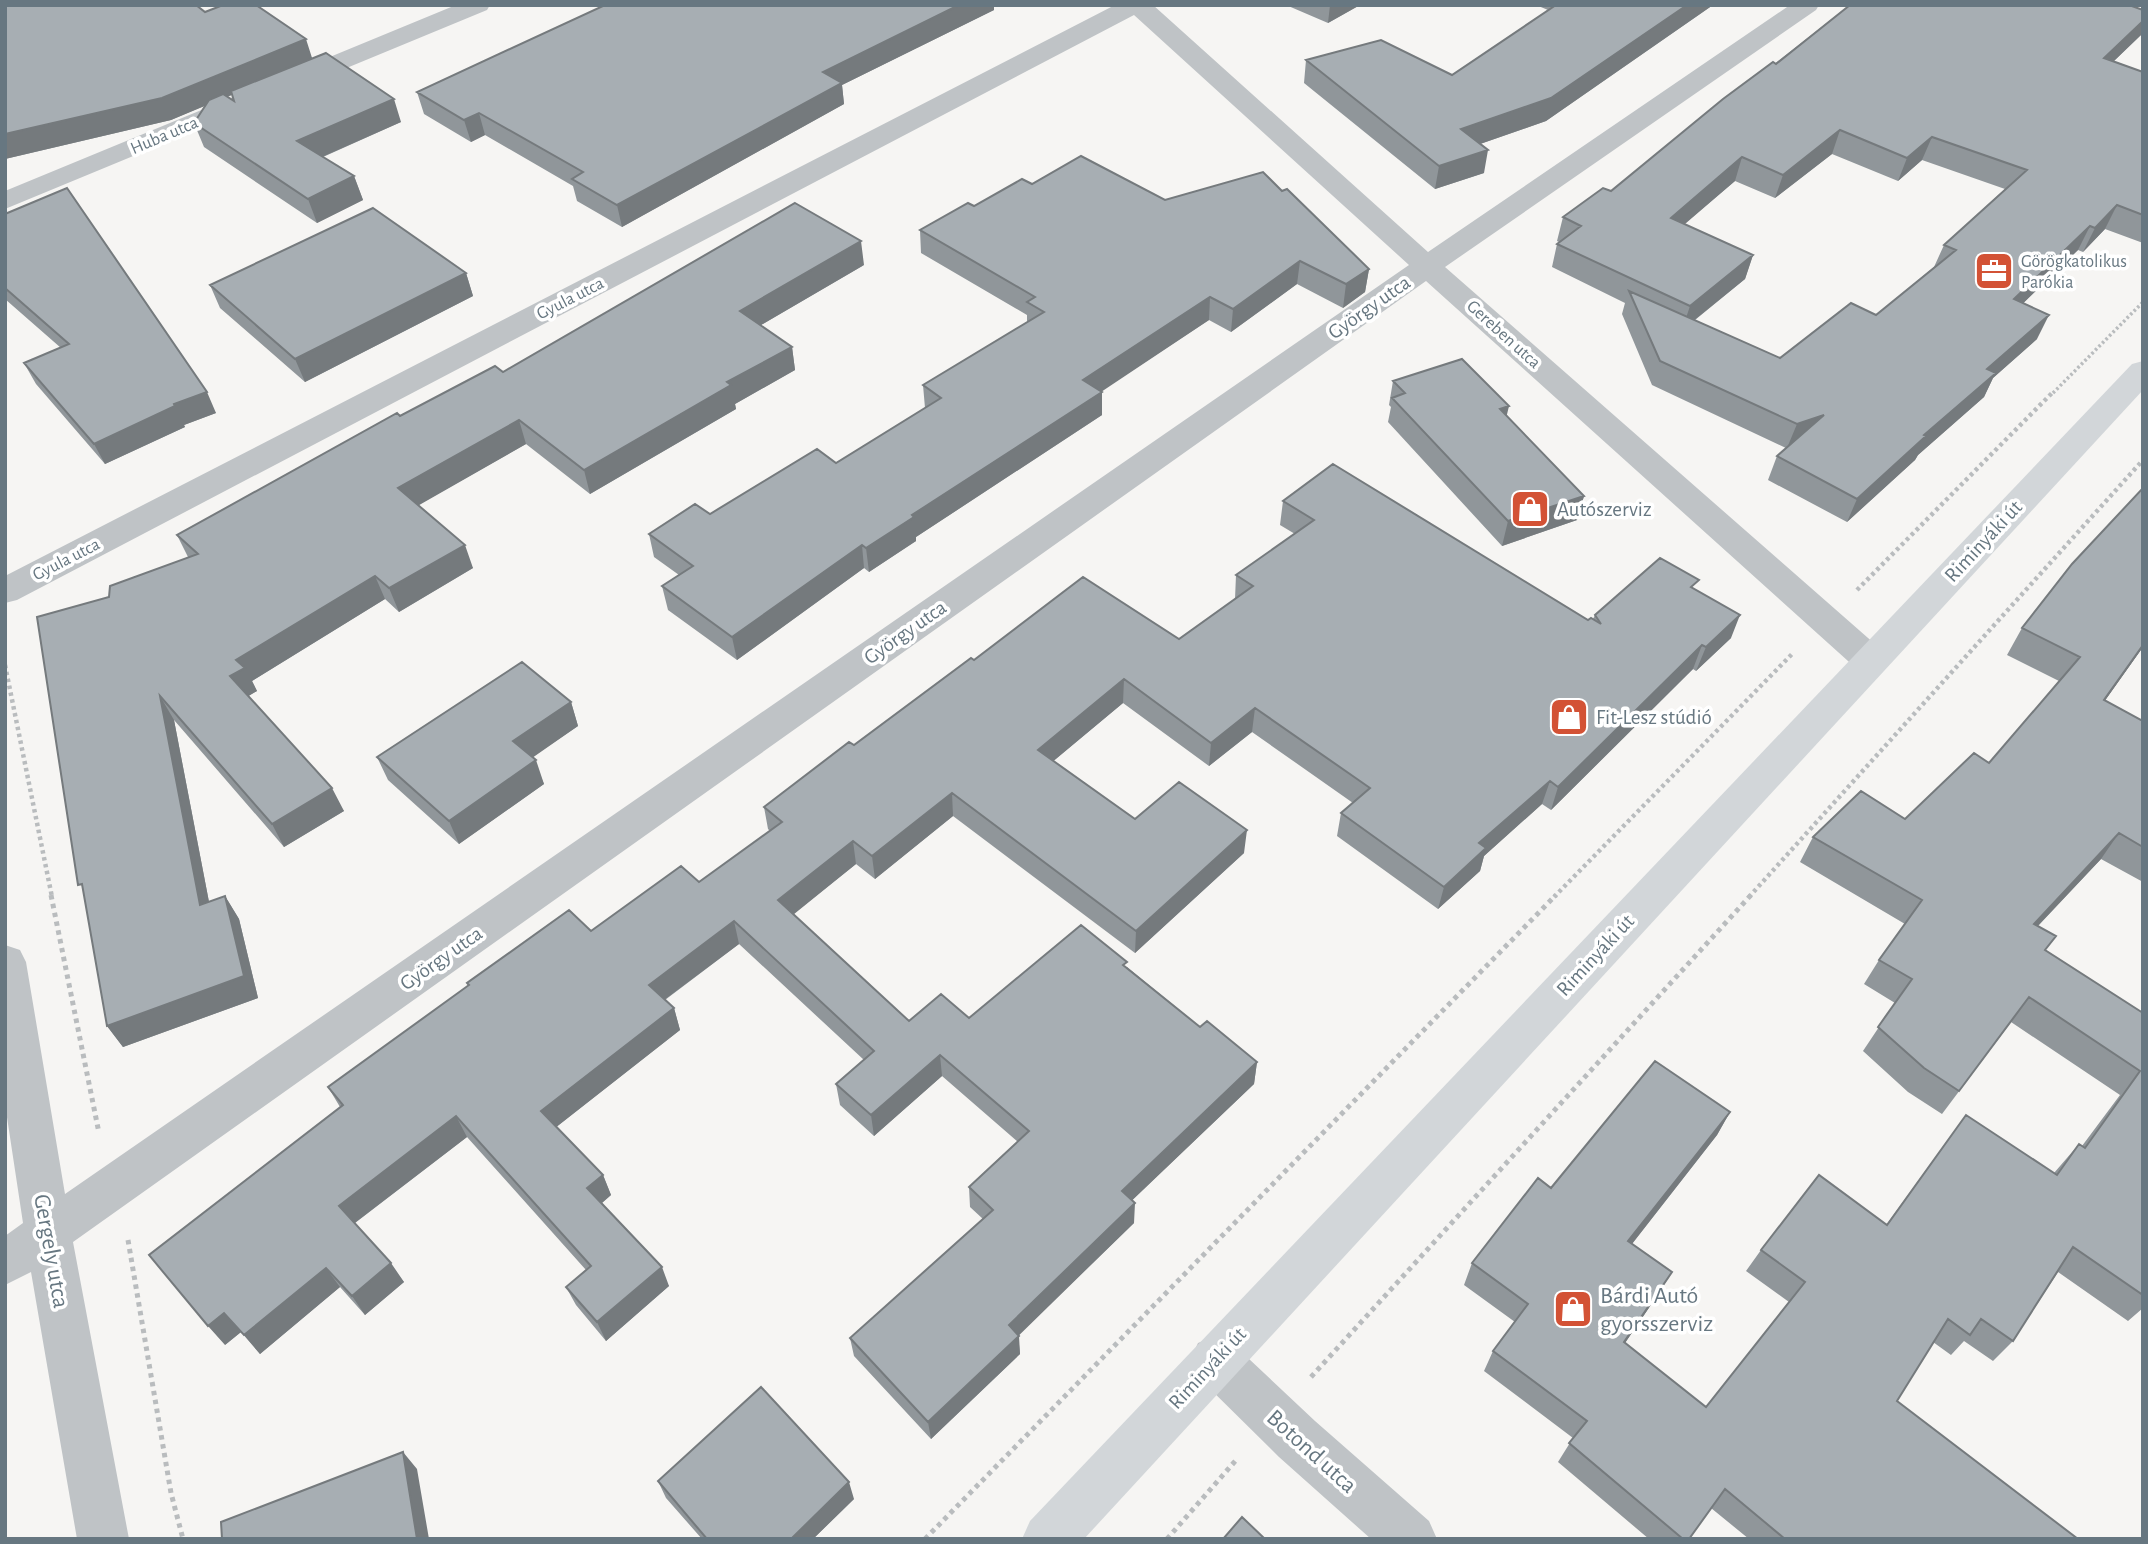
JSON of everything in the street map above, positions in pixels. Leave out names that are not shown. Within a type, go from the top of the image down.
[{"type":"main road","name":"Riminyáki út","points":[[1048,1539],[2143,371]]},
{"type":"street","name":"Huba utca","points":[[5,201],[478,5]]},
{"type":"street","name":"Gereben utca","points":[[1136,5],[1871,661]]},
{"type":"street","name":"Gyula utca","points":[[5,590],[1136,5]]},
{"type":"street","name":"György utca","points":[[5,1263],[1427,266],[1807,5]]},
{"type":"street","name":"Gergely utca","points":[[5,962],[48,1233],[103,1539]]},
{"type":"street","name":"Botond utca","points":[[1214,1360],[1274,1418],[1411,1539]]},
{"type":"path","points":[[925,1539],[1423,1027],[2143,302]]},
{"type":"path","points":[[1167,1539],[2143,460]]},
{"type":"path","points":[[5,665],[100,1135]]},
{"type":"path","points":[[125,1227],[171,1493],[183,1539]]},
{"type":"building","points":[[5,5],[196,5],[205,12],[223,5],[256,5],[306,39],[162,98],[5,134]]},
{"type":"building","points":[[605,5],[959,5],[823,72],[842,83],[617,205],[572,179],[583,172],[479,113],[464,120],[417,92]]},
{"type":"building","points":[[1556,5],[1687,5],[1551,98],[1461,129],[1488,150],[1439,166],[1306,60],[1381,40],[1452,75]]},
{"type":"building","points":[[1850,5],[2129,5],[2143,10],[2143,21],[2104,58],[2143,72],[2143,215],[2117,205],[2095,228],[2090,226],[2014,299],[2049,315],[1987,369],[1996,373],[1924,435],[1926,436],[1857,499],[1777,456],[1824,415],[1797,424],[1660,361],[1629,291],[1780,358],[1851,303],[1876,315],[1956,250],[1944,245],[2027,170],[1932,137],[1907,158],[1840,130],[1783,175],[1742,157],[1671,218],[1753,255],[1690,306],[1557,244],[1581,226],[1563,217],[1603,188],[1611,191],[1723,99],[1773,62],[1776,64]]},
{"type":"building","points":[[326,53],[394,99],[297,141],[354,176],[308,199],[194,123],[209,100],[223,94],[234,101],[231,91]]},
{"type":"building","points":[[1081,156],[1165,200],[1263,172],[1282,191],[1287,189],[1369,269],[1346,284],[1300,261],[1233,309],[1210,297],[1083,380],[1102,392],[912,515],[914,517],[866,548],[862,545],[732,637],[662,586],[693,566],[649,534],[695,504],[710,514],[817,449],[836,463],[941,398],[923,385],[1044,312],[1027,302],[1035,297],[920,230],[968,203],[974,206],[1022,179],[1032,184]]},
{"type":"building","points":[[67,188],[207,392],[174,404],[175,406],[94,444],[24,363],[69,344],[5,288],[5,214]]},
{"type":"building","points":[[795,203],[861,241],[740,311],[792,347],[727,382],[731,385],[584,470],[519,420],[398,488],[465,545],[389,588],[375,576],[236,660],[245,668],[230,676],[332,788],[272,824],[160,696],[200,905],[225,896],[244,976],[107,1026],[82,884],[78,885],[37,617],[109,597],[110,586],[198,554],[177,535],[397,413],[400,416],[495,366],[503,372]]},
{"type":"building","points":[[373,208],[466,273],[295,359],[210,285]]},
{"type":"building","points":[[1462,359],[1509,406],[1500,409],[1584,496],[1508,521],[1392,398],[1405,393],[1393,381]]},
{"type":"building","points":[[1333,464],[1588,620],[1591,618],[1601,624],[1595,615],[1660,558],[1699,580],[1691,587],[1740,615],[1706,647],[1702,645],[1558,787],[1550,781],[1479,843],[1486,848],[1444,887],[1341,813],[1370,788],[1255,708],[1211,743],[1124,679],[1038,750],[1135,819],[1179,782],[1247,830],[1136,931],[952,793],[872,856],[853,841],[778,900],[909,1021],[941,994],[969,1018],[1081,925],[1127,962],[1123,965],[1200,1027],[1207,1021],[1257,1062],[1122,1191],[1135,1203],[1009,1325],[1019,1336],[928,1422],[850,1338],[993,1210],[969,1187],[1029,1131],[940,1055],[871,1115],[836,1084],[874,1051],[734,921],[649,985],[674,1008],[541,1111],[603,1175],[587,1188],[662,1267],[597,1322],[566,1287],[591,1266],[456,1116],[339,1206],[391,1263],[352,1296],[326,1268],[244,1335],[224,1313],[208,1326],[149,1255],[343,1105],[328,1087],[469,985],[467,983],[569,910],[591,931],[681,866],[699,882],[782,822],[764,807],[849,742],[854,745],[971,658],[974,660],[1083,577],[1179,639],[1253,586],[1236,575],[1314,520],[1283,501]]},
{"type":"building","points":[[2143,488],[2143,645],[2104,700],[2143,721],[2143,847],[2119,833],[2034,924],[2056,936],[2045,950],[2143,1013],[2143,1295],[2073,1247],[2013,1341],[1981,1319],[1970,1335],[1948,1319],[1897,1401],[2078,1539],[1785,1539],[1725,1489],[1689,1539],[1683,1539],[1569,1443],[1587,1421],[1493,1351],[1528,1304],[1472,1263],[1538,1178],[1551,1188],[1655,1061],[1730,1112],[1628,1241],[1672,1272],[1624,1342],[1706,1407],[1805,1282],[1761,1250],[1819,1175],[1887,1225],[1966,1115],[2057,1175],[2079,1144],[2085,1148],[2140,1071],[2029,997],[1959,1091],[1924,1068],[1878,1027],[1912,979],[1879,960],[1922,900],[1813,837],[1861,791],[1905,819],[1974,753],[1989,763],[2080,657],[2022,628],[2072,564]]},
{"type":"building","points":[[522,662],[571,702],[513,741],[536,760],[449,821],[377,757]]},
{"type":"building","points":[[761,1387],[849,1482],[791,1539],[707,1539],[658,1481]]},
{"type":"building","points":[[403,1452],[417,1539],[222,1539],[221,1522]]},
{"type":"building","points":[[1242,1517],[1265,1539],[1223,1539]]},
{"type":"place","name":"Görögkatolikus Parókia","points":[[1994,271]]},
{"type":"place","name":"Autószerviz","points":[[1530,509]]},
{"type":"place","name":"Fit-Lesz stúdió","points":[[1569,717]]},
{"type":"place","name":"Bárdi Autó gyorsszerviz","points":[[1573,1309]]}]
